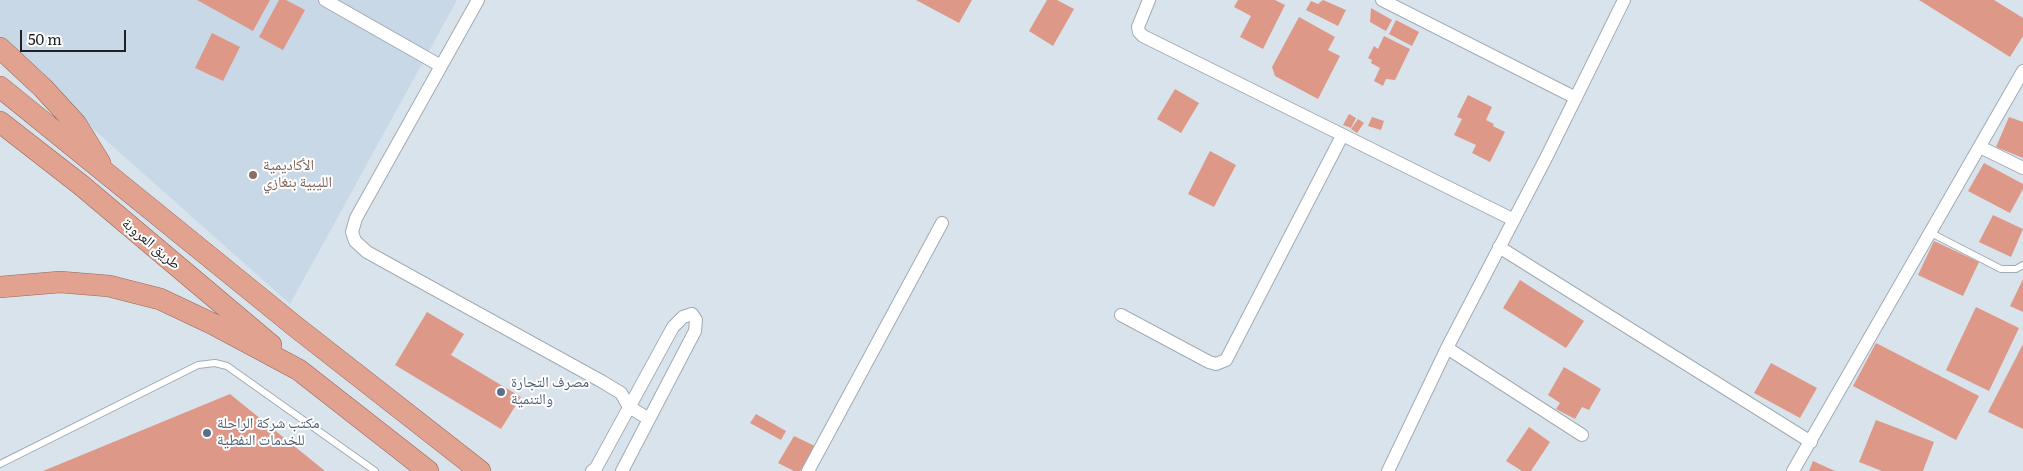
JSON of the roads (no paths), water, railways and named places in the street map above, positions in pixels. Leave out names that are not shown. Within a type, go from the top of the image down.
[{"type":"highway","points":[[0,48],[43,88],[76,124],[110,178]]},
{"type":"highway","points":[[0,87],[296,328],[480,471]]},
{"type":"highway","name":"طريق العروبة","points":[[0,122],[81,185],[299,370]]},
{"type":"highway","points":[[0,288],[60,282],[109,286],[152,297],[213,324],[299,370],[428,471]]},
{"type":"street","points":[[325,0],[441,66]]},
{"type":"street","points":[[478,0],[356,218],[352,232],[355,241],[367,252],[622,393],[629,407],[649,419]]},
{"type":"street","points":[[1149,0],[1138,27],[1139,32],[1143,36],[1514,220]]},
{"type":"street","points":[[1382,0],[1576,98]]},
{"type":"street","points":[[1388,471],[1624,0]]},
{"type":"street","points":[[1793,471],[2023,71]]},
{"type":"street","points":[[1121,315],[1208,362],[1216,364],[1226,360],[1342,136]]},
{"type":"street","points":[[1980,147],[2023,168]]},
{"type":"street","points":[[808,471],[942,223]]},
{"type":"street","points":[[1499,247],[1811,442]]},
{"type":"street","points":[[597,470],[673,327],[682,317],[692,314],[696,320],[695,331],[622,471]]},
{"type":"street","points":[[1448,348],[1582,436]]},
{"type":"street","points":[[622,393],[639,389],[659,400]]},
{"type":"lane","points":[[1931,232],[2001,269],[2016,269],[2023,266]]},
{"type":"lane","points":[[0,464],[198,365],[215,363],[228,366],[375,471]]},
{"type":"place","name":"الأكاديمية الليبية بنغازي","points":[[253,175]]},
{"type":"place","name":"مصرف التجارة والتنمية","points":[[501,392]]},
{"type":"place","name":"مكتب شركة الراحلة للخدمات النفطية","points":[[207,433]]}]
